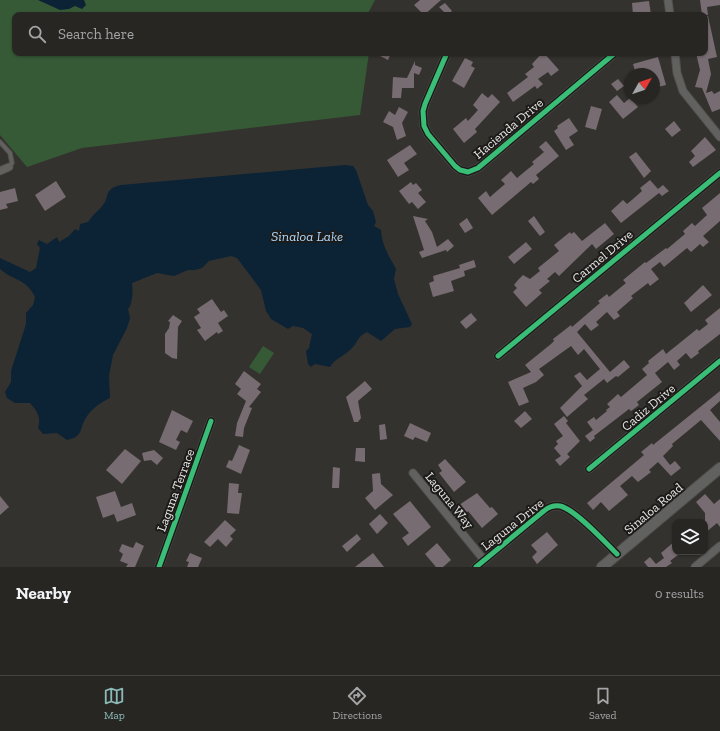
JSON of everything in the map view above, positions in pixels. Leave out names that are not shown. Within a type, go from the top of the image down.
[{"type":"street","points":[[668,0],[670,12]]},
{"type":"street","name":"Hacienda Drive","points":[[446,56],[425,104],[423,118],[428,134],[455,166],[460,170],[468,172],[478,168],[611,56]]},
{"type":"street","points":[[675,56],[677,73],[683,91],[720,137]]},
{"type":"street","points":[[0,171],[9,167]]},
{"type":"street","name":"Carmel Drive","points":[[498,356],[720,173]]},
{"type":"street","name":"Cadiz Drive","points":[[589,469],[720,361]]},
{"type":"street","name":"Laguna Terrace","points":[[159,567],[211,421]]},
{"type":"street","name":"Sinaloa Road","points":[[602,567],[720,468]]},
{"type":"street","name":"Laguna Way","points":[[413,473],[484,560]]},
{"type":"street","name":"Laguna Drive","points":[[476,567],[545,510],[555,506],[565,508],[577,517],[617,554]]},
{"type":"street","points":[[695,567],[720,546]]},
{"type":"lane","points":[[0,142],[10,153],[12,163],[9,167]]},
{"type":"green space","points":[[0,0],[375,0],[369,12],[12,12],[12,56],[369,56],[360,115],[82,148],[27,167],[0,135]]},
{"type":"green space","points":[[263,346],[274,353],[260,374],[249,367]]},
{"type":"water","points":[[38,0],[84,0],[86,5],[82,9],[75,6],[69,9],[60,10]]},
{"type":"water","name":"Sinaloa Lake","points":[[345,165],[353,166],[356,170],[368,205],[373,211],[376,222],[374,226],[381,230],[384,246],[396,269],[394,279],[398,294],[412,324],[410,327],[395,329],[381,341],[367,332],[359,338],[349,351],[335,361],[330,367],[315,364],[311,367],[308,364],[306,351],[309,348],[312,334],[303,328],[293,326],[288,329],[271,319],[266,311],[261,290],[237,258],[231,256],[209,261],[202,268],[188,270],[174,276],[157,273],[132,283],[132,300],[128,309],[130,318],[127,328],[113,355],[109,376],[110,398],[90,412],[76,437],[67,440],[57,433],[43,434],[38,428],[38,415],[30,403],[15,403],[7,398],[5,392],[11,382],[11,371],[26,324],[26,313],[33,305],[35,297],[28,286],[0,269],[0,258],[30,272],[36,268],[40,248],[37,244],[39,240],[47,244],[57,237],[59,242],[69,236],[75,229],[79,231],[80,224],[88,222],[105,202],[110,190],[120,185]]},
{"type":"building","points":[[420,0],[441,0],[427,12],[421,12],[414,5]]},
{"type":"building","points":[[700,0],[720,0],[720,5],[707,7],[708,12],[702,12]]},
{"type":"building","points":[[649,1],[651,12],[633,12],[632,3]]},
{"type":"building","points":[[445,3],[452,11],[444,12],[439,7]]},
{"type":"building","points":[[708,16],[717,57],[708,59],[711,74],[706,93],[712,91],[714,94],[720,91],[720,109],[712,112],[702,88],[695,87],[700,70],[697,56],[708,56]]},
{"type":"building","points":[[380,56],[390,56],[388,60]]},
{"type":"building","points":[[539,56],[547,56],[559,70],[551,76],[548,72],[538,79],[543,84],[537,89],[535,86],[513,102],[507,93],[528,77],[525,74],[534,67],[532,64]]},
{"type":"building","points":[[658,57],[666,85],[660,86],[660,68],[634,68],[633,64]]},
{"type":"building","points":[[465,58],[473,62],[471,66],[475,68],[464,88],[452,81]]},
{"type":"building","points":[[415,61],[415,65],[422,68],[419,75],[414,73],[414,88],[402,88],[401,98],[392,98],[393,77],[407,78]]},
{"type":"building","points":[[618,79],[624,86],[617,91],[611,84]]},
{"type":"building","points":[[482,93],[488,98],[492,94],[500,102],[475,129],[477,132],[464,143],[453,129],[466,118],[468,121],[478,110],[473,105]]},
{"type":"building","points":[[617,95],[624,104],[635,104],[638,107],[623,119],[609,102]]},
{"type":"building","points":[[591,106],[602,109],[596,130],[585,127]]},
{"type":"building","points":[[399,107],[408,112],[402,123],[406,136],[397,140],[393,127],[383,122],[389,111],[395,115]]},
{"type":"building","points":[[569,118],[578,131],[569,137],[574,145],[566,150],[554,131],[558,128],[557,126]]},
{"type":"building","points":[[674,121],[681,130],[672,137],[665,129]]},
{"type":"building","points":[[705,137],[716,150],[693,167],[689,162],[695,156],[691,151]]},
{"type":"building","points":[[546,141],[559,156],[536,175],[539,179],[533,184],[531,182],[492,215],[478,198],[486,191],[490,197],[505,184],[501,180],[511,171],[517,178],[534,164],[532,162],[544,152],[539,147]]},
{"type":"building","points":[[410,145],[417,154],[404,163],[409,170],[398,177],[387,160]]},
{"type":"building","points":[[636,152],[651,171],[644,178],[629,157]]},
{"type":"building","points":[[650,180],[658,189],[663,185],[669,191],[662,196],[659,193],[621,223],[611,211],[623,200],[627,204],[642,191],[640,188]]},
{"type":"building","points":[[56,181],[66,197],[45,211],[35,195]]},
{"type":"building","points":[[411,182],[413,185],[416,183],[422,190],[418,193],[426,202],[418,209],[412,202],[409,204],[399,191]]},
{"type":"building","points":[[15,188],[18,201],[6,204],[8,208],[0,210],[0,192]]},
{"type":"building","points":[[720,193],[720,221],[703,236],[709,242],[703,247],[700,244],[691,252],[687,248],[664,267],[660,262],[651,269],[659,279],[650,286],[648,283],[631,296],[633,298],[617,312],[620,316],[614,320],[607,312],[596,322],[599,325],[591,331],[585,324],[577,332],[610,372],[624,360],[630,367],[618,377],[616,376],[607,383],[604,379],[584,395],[588,399],[567,417],[560,408],[582,386],[574,376],[580,372],[587,380],[600,369],[584,349],[578,355],[571,346],[539,369],[544,375],[536,382],[523,388],[529,402],[519,406],[508,382],[531,372],[525,365],[551,344],[554,341],[553,339],[571,325],[572,327],[600,303],[598,301],[607,294],[609,297],[626,283],[623,280],[645,262],[646,263],[666,248],[667,249],[685,234],[683,231],[692,223],[695,226],[707,215],[702,208]]},
{"type":"building","points":[[413,216],[428,219],[425,221],[432,232],[437,247],[448,239],[454,246],[447,252],[446,250],[422,258],[419,252],[424,250]]},
{"type":"building","points":[[534,216],[545,232],[540,236],[528,221]]},
{"type":"building","points":[[467,218],[473,228],[465,233],[459,224]]},
{"type":"building","points":[[605,223],[614,234],[596,249],[592,244],[559,276],[555,272],[547,279],[550,281],[539,290],[542,293],[526,307],[513,292],[517,288],[514,285],[518,280],[523,275],[530,279],[540,271],[538,268],[559,251],[554,245],[570,232],[571,234],[574,232],[582,241]]},
{"type":"building","points":[[526,242],[532,249],[514,264],[508,257]]},
{"type":"building","points":[[474,260],[476,267],[464,271],[465,276],[451,281],[454,291],[433,297],[429,283],[434,281],[433,276],[460,268],[459,265]]},
{"type":"building","points":[[703,285],[712,295],[691,312],[684,303]]},
{"type":"building","points":[[212,299],[221,312],[224,310],[228,316],[218,323],[223,331],[218,334],[217,332],[205,341],[197,330],[201,328],[194,317],[200,313],[197,309]]},
{"type":"building","points":[[720,308],[720,334],[698,351],[699,353],[691,359],[686,353],[677,361],[680,365],[674,370],[668,362],[655,373],[662,382],[637,402],[639,405],[631,411],[629,409],[594,436],[595,438],[590,442],[585,436],[593,430],[587,422],[594,417],[596,420],[607,411],[606,410],[610,407],[607,404],[618,394],[621,397],[647,375],[642,369],[649,363],[648,361],[663,349],[666,354],[697,329],[699,331],[708,324],[705,320]]},
{"type":"building","points":[[471,313],[477,320],[466,329],[460,322]]},
{"type":"building","points":[[173,315],[182,321],[178,327],[177,359],[172,358],[165,353],[165,334],[169,328],[170,322],[168,321]]},
{"type":"building","points":[[244,371],[261,384],[257,389],[261,392],[249,407],[252,408],[244,428],[243,437],[235,436],[237,423],[246,401],[237,394],[241,389],[235,384]]},
{"type":"building","points":[[365,381],[372,389],[358,401],[361,418],[358,422],[354,422],[346,397]]},
{"type":"building","points":[[720,391],[720,401],[710,410],[720,422],[720,441],[701,420],[672,444],[673,446],[663,456],[670,465],[675,461],[681,468],[671,476],[658,462],[649,470],[651,472],[638,482],[632,476],[620,486],[628,495],[609,511],[601,502],[593,510],[587,503],[644,455],[641,452],[652,443],[653,445]]},
{"type":"building","points":[[172,410],[193,421],[187,433],[181,430],[176,440],[180,442],[176,450],[159,442]]},
{"type":"building","points":[[525,411],[532,419],[521,428],[514,421]]},
{"type":"building","points":[[564,416],[568,421],[566,423],[580,441],[567,454],[570,457],[560,466],[555,460],[561,456],[554,448],[558,444],[556,441],[563,436],[554,424]]},
{"type":"building","points":[[410,423],[431,433],[427,442],[415,437],[413,440],[404,436]]},
{"type":"building","points":[[385,424],[387,439],[380,440],[379,425]]},
{"type":"building","points":[[239,445],[250,450],[241,474],[226,467],[229,460],[232,461]]},
{"type":"building","points":[[356,448],[365,448],[365,462],[355,461]]},
{"type":"building","points":[[125,449],[141,461],[122,484],[106,470]]},
{"type":"building","points":[[154,450],[163,458],[157,465],[151,460],[144,461],[142,453]]},
{"type":"building","points":[[445,459],[466,482],[454,492],[439,473],[442,471],[438,465]]},
{"type":"building","points":[[333,467],[340,468],[339,488],[332,488]]},
{"type":"building","points":[[380,473],[381,484],[393,495],[375,510],[365,498],[373,491],[372,474]]},
{"type":"building","points":[[229,483],[239,484],[238,493],[242,493],[239,514],[227,513]]},
{"type":"building","points":[[115,491],[121,507],[132,503],[136,515],[117,522],[114,514],[103,518],[96,497]]},
{"type":"building","points":[[477,493],[490,508],[492,507],[498,514],[482,528],[468,511],[466,514],[459,505]]},
{"type":"building","points":[[705,494],[714,504],[720,499],[720,527],[717,523],[708,530],[708,519],[705,519],[705,513],[696,502]]},
{"type":"building","points":[[0,496],[9,507],[0,515]]},
{"type":"building","points":[[410,501],[431,527],[408,546],[402,538],[409,533],[393,514]]},
{"type":"building","points":[[380,514],[388,523],[377,534],[369,524]]},
{"type":"building","points":[[225,520],[236,530],[230,536],[233,539],[226,547],[218,539],[210,547],[204,542]]},
{"type":"building","points":[[547,532],[558,545],[537,564],[532,557],[537,552],[531,545]]},
{"type":"building","points":[[357,534],[361,539],[347,552],[342,546]]},
{"type":"building","points":[[136,542],[144,546],[135,567],[126,567],[128,564],[120,561],[123,554],[119,551],[122,544],[133,548]]},
{"type":"building","points":[[437,543],[451,560],[443,567],[436,567],[425,554]]},
{"type":"building","points":[[672,544],[672,555],[678,555],[670,561],[672,563],[666,567],[648,567],[644,562],[650,557],[656,564],[664,558],[661,553]]},
{"type":"building","points":[[190,553],[202,558],[198,567],[187,567],[189,562],[186,561]]},
{"type":"building","points":[[373,553],[384,567],[355,567]]},
{"type":"cycle path","points":[[446,56],[425,104],[423,111],[424,126],[428,134],[455,166],[460,170],[468,172],[478,168],[611,56]]},
{"type":"cycle path","points":[[498,356],[720,173]]},
{"type":"cycle path","points":[[589,469],[720,361]]},
{"type":"cycle path","points":[[159,567],[211,421]]},
{"type":"cycle path","points":[[476,567],[545,510],[556,506],[566,508],[574,513],[617,554]]}]
